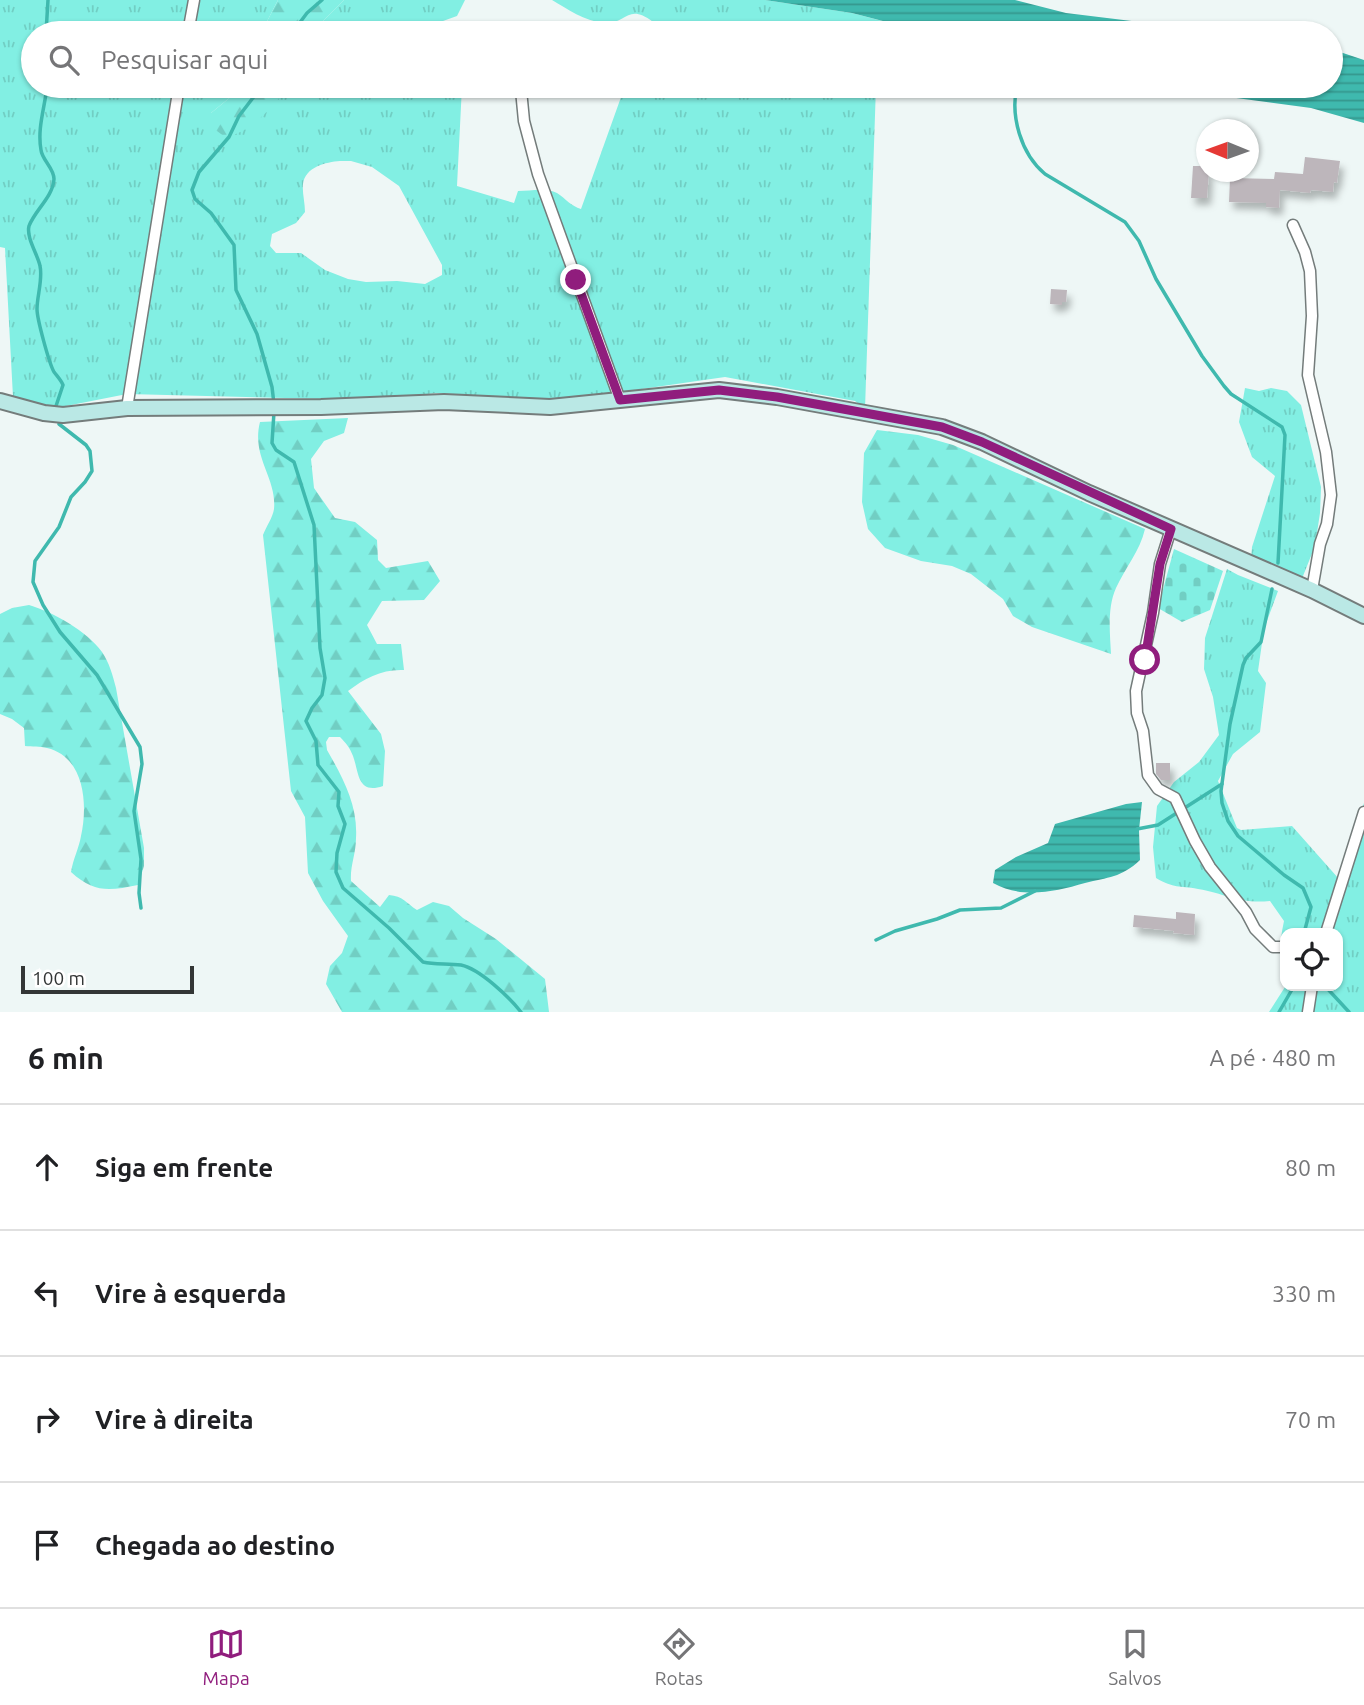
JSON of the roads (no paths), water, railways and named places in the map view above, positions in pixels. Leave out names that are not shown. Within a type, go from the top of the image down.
[{"type":"main road","points":[[0,401],[44,413],[63,415],[127,408],[321,407],[444,402],[550,408],[719,390],[777,397],[942,427],[982,442],[1364,615]]},
{"type":"street","points":[[190,21],[194,0]]},
{"type":"street","points":[[127,408],[177,98]]},
{"type":"street","points":[[522,98],[527,133],[538,174],[620,400]]},
{"type":"street","points":[[1293,225],[1310,271],[1312,316],[1308,375],[1326,452],[1331,495],[1312,590]]},
{"type":"street","points":[[1171,529],[1160,564],[1153,613],[1136,691],[1137,713],[1143,731],[1149,775],[1158,789],[1175,798],[1200,851],[1246,912],[1255,929],[1267,943],[1280,947]]},
{"type":"street","points":[[1328,928],[1364,812]]},
{"type":"street","points":[[1308,1012],[1311,991]]},
{"type":"waterway","points":[[47,21],[48,0]]},
{"type":"waterway","points":[[301,21],[322,0]]},
{"type":"waterway","points":[[45,98],[40,142],[42,154],[54,179],[51,192],[32,220],[29,231],[41,271],[37,309],[39,322],[52,367],[63,385],[56,406]]},
{"type":"waterway","points":[[253,98],[239,116],[229,137],[199,172],[192,190],[195,199],[211,213],[234,245],[236,290],[257,334],[274,404]]},
{"type":"waterway","points":[[1015,98],[1019,134],[1037,166],[1045,174],[1125,222],[1139,241],[1156,279],[1202,356],[1224,386],[1231,394],[1282,427],[1285,435],[1278,563]]},
{"type":"waterway","points":[[274,412],[272,443],[276,450],[294,462],[314,525],[320,648],[325,678],[322,695],[306,721],[316,741],[318,765],[339,792],[338,806],[345,824],[337,853],[336,872],[343,888],[423,962],[461,965],[477,972],[494,984],[521,1012]]},
{"type":"waterway","points":[[59,424],[86,445],[90,451],[92,471],[71,497],[59,527],[35,561],[33,582],[43,605],[60,632],[97,675],[140,747],[142,764],[134,811],[141,859],[141,908]]},
{"type":"waterway","points":[[1272,589],[1261,642],[1243,665],[1230,724],[1221,791],[1222,803],[1228,821],[1238,836],[1303,888],[1311,907],[1305,928]]},
{"type":"waterway","points":[[1137,829],[1158,825],[1222,784]]},
{"type":"waterway","points":[[876,940],[960,910],[1001,908],[1035,891]]},
{"type":"waterway","points":[[1279,1012],[1291,991]]},
{"type":"waterway","points":[[1330,991],[1349,1012]]}]
